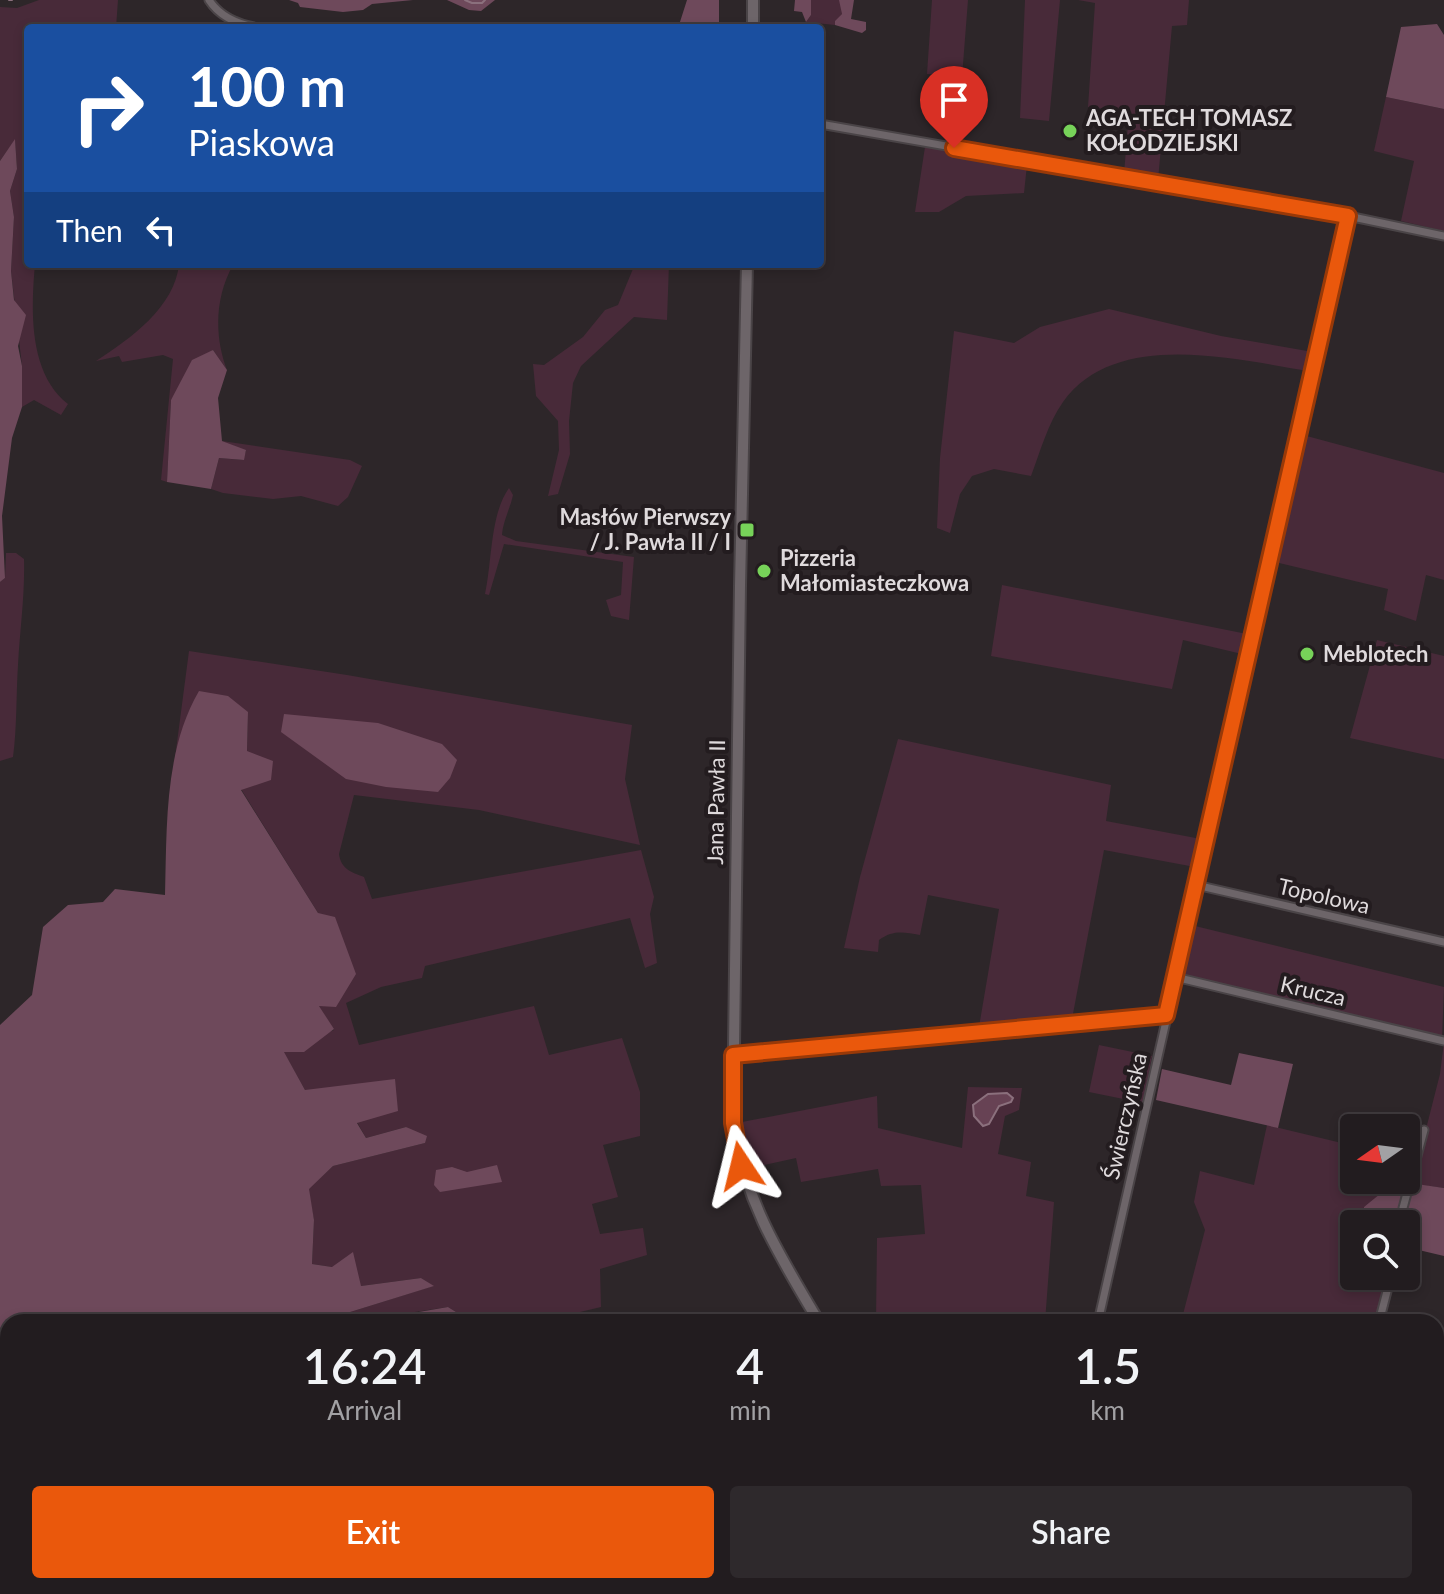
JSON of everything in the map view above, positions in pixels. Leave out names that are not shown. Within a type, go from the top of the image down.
[{"type":"main road","points":[[753,0],[753,24]]},
{"type":"main road","name":"Jana Pawła II","points":[[747,268],[733,1123],[749,1191],[768,1235],[814,1314]]},
{"type":"street","points":[[209,0],[217,12],[242,24]]},
{"type":"street","points":[[824,125],[1348,216],[1444,236]]},
{"type":"street","name":"Świerczyńska","points":[[1100,1314],[1348,216]]},
{"type":"street","name":"Topolowa","points":[[1196,885],[1444,942]]},
{"type":"street","name":"Krucza","points":[[1175,977],[1444,1041]]},
{"type":"street","points":[[733,1055],[1166,1015]]},
{"type":"street","points":[[1403,1210],[1424,1130]]},
{"type":"street","points":[[1381,1314],[1387,1290]]},
{"type":"shaded area","points":[[39,0],[118,0],[116,24],[24,24],[24,268],[35,268],[35,339],[45,375],[68,404],[61,415],[34,400],[22,407],[22,366],[11,271],[14,217],[10,191],[17,169],[15,140],[0,161],[0,7],[17,8]]},
{"type":"shaded area","points":[[289,0],[413,0],[372,4],[363,10],[343,12],[300,7]]},
{"type":"shaded area","points":[[447,0],[495,0],[481,11],[469,10]]},
{"type":"shaded area","points":[[687,0],[719,0],[719,24],[679,24]]},
{"type":"shaded area","points":[[795,0],[811,0],[811,15],[806,22],[802,12],[794,11]]},
{"type":"shaded area","points":[[811,0],[841,0],[842,14],[835,25],[806,22],[811,15]]},
{"type":"shaded area","points":[[839,0],[854,0],[851,19],[866,22],[866,30],[862,33],[835,25],[842,14]]},
{"type":"shaded area","points":[[932,0],[968,0],[962,77],[927,74]]},
{"type":"shaded area","points":[[1025,0],[1060,0],[1049,121],[1020,118]]},
{"type":"shaded area","points":[[1078,0],[1189,0],[1187,25],[1172,26],[1158,180],[1124,174],[1129,112],[1088,107],[1095,3]]},
{"type":"shaded area","points":[[1437,24],[1444,35],[1444,109],[1386,97],[1401,27]]},
{"type":"shaded area","points":[[1386,97],[1444,109],[1444,231],[1401,221],[1414,161],[1374,151]]},
{"type":"shaded area","points":[[15,139],[17,169],[10,191],[14,217],[11,271],[14,300],[26,315],[18,346],[22,366],[22,407],[12,438],[2,516],[5,578],[0,582],[0,161]]},
{"type":"shaded area","points":[[925,147],[1027,165],[1024,193],[966,196],[939,212],[915,212]]},
{"type":"shaded area","points":[[178,268],[232,268],[218,317],[220,344],[227,370],[213,350],[171,400],[167,482],[161,480],[173,359],[163,355],[122,362],[119,356],[96,361],[149,320],[160,308],[176,280]]},
{"type":"shaded area","points":[[633,268],[669,268],[667,320],[634,317],[581,366],[573,383],[570,454],[558,494],[548,496],[559,450],[558,421],[536,396],[533,364],[544,365],[583,337],[605,310],[618,305]]},
{"type":"shaded area","points":[[1109,309],[1221,336],[1313,352],[1308,371],[1211,356],[1144,357],[1113,365],[1086,379],[1063,402],[1049,428],[1031,476],[994,469],[972,476],[960,494],[950,533],[937,528],[940,458],[954,331],[1014,343],[1040,327]]},
{"type":"shaded area","points":[[213,350],[227,370],[218,398],[222,441],[246,450],[244,460],[219,458],[211,489],[167,482],[171,400],[192,360]]},
{"type":"shaded area","points":[[1303,435],[1444,473],[1444,580],[1426,575],[1416,621],[1384,610],[1388,589],[1275,562]]},
{"type":"shaded area","points":[[222,441],[350,460],[362,466],[348,497],[338,506],[301,496],[273,499],[223,493],[211,489],[219,458],[243,460],[246,451]]},
{"type":"shaded area","points":[[509,488],[513,495],[502,535],[516,541],[634,557],[629,620],[611,616],[606,600],[621,595],[623,562],[504,544],[489,595],[485,594],[498,511]]},
{"type":"shaded area","points":[[6,553],[16,553],[24,559],[24,586],[13,757],[0,761],[0,582],[5,578]]},
{"type":"shaded area","points":[[1002,585],[1247,634],[1242,654],[1183,640],[1172,689],[991,656]]},
{"type":"shaded area","points":[[1377,640],[1444,656],[1444,759],[1350,738]]},
{"type":"shaded area","points":[[189,651],[632,725],[625,779],[640,845],[479,810],[354,795],[339,854],[344,867],[364,877],[372,899],[641,850],[654,897],[650,914],[657,963],[645,968],[630,918],[425,966],[422,978],[381,987],[346,1003],[359,1045],[534,1006],[549,1055],[622,1038],[640,1092],[640,1136],[603,1145],[618,1197],[592,1204],[600,1234],[643,1228],[647,1255],[600,1269],[601,1307],[572,1314],[459,1314],[448,1307],[402,1314],[347,1314],[433,1286],[421,1278],[361,1286],[332,1267],[312,1264],[314,1220],[308,1189],[333,1166],[425,1143],[406,1127],[366,1138],[357,1122],[305,1090],[283,1051],[334,1030],[318,1005],[318,913],[241,789],[247,751],[248,712],[173,773]]},
{"type":"shaded area","points":[[199,691],[228,696],[248,712],[247,751],[273,761],[271,780],[241,790],[318,913],[335,917],[356,974],[336,1007],[319,1006],[334,1029],[304,1052],[284,1052],[305,1090],[395,1079],[398,1111],[357,1123],[366,1138],[406,1127],[427,1136],[425,1143],[333,1166],[309,1189],[314,1220],[312,1264],[332,1267],[353,1252],[361,1286],[421,1278],[434,1286],[347,1314],[0,1314],[0,1025],[32,995],[43,927],[68,905],[103,902],[115,889],[165,895],[167,816],[173,764],[188,714]]},
{"type":"shaded area","points":[[284,714],[378,723],[442,744],[457,760],[450,778],[438,792],[346,779],[281,732]]},
{"type":"shaded area","points":[[898,739],[1111,785],[1106,821],[1201,839],[1195,867],[1104,850],[1072,1019],[979,1027],[999,909],[928,895],[920,935],[889,935],[879,940],[878,952],[844,948]]},
{"type":"shaded area","points":[[1191,925],[1444,987],[1442,1040],[1180,974]]},
{"type":"shaded area","points":[[1444,1042],[1444,1188],[1420,1185],[1420,1153],[1440,1074]]},
{"type":"shaded area","points":[[1099,1045],[1152,1056],[1143,1103],[1089,1092]]},
{"type":"shaded area","points":[[1239,1053],[1293,1064],[1278,1128],[1156,1100],[1162,1069],[1231,1085]]},
{"type":"shaded area","points":[[968,1087],[1022,1088],[1019,1110],[1005,1116],[998,1154],[1031,1162],[1026,1196],[1054,1202],[1046,1314],[876,1314],[877,1238],[925,1234],[921,1185],[881,1186],[878,1169],[801,1182],[796,1158],[751,1168],[742,1122],[877,1096],[878,1128],[962,1148]]},
{"type":"shaded area","points":[[1007,1093],[1013,1098],[1011,1102],[999,1106],[989,1124],[983,1126],[974,1116],[973,1105],[988,1094]]},
{"type":"shaded area","points":[[1267,1125],[1340,1143],[1340,1194],[1388,1194],[1364,1210],[1340,1210],[1340,1290],[1385,1290],[1379,1314],[1183,1314],[1205,1230],[1194,1202],[1200,1171],[1254,1185]]},
{"type":"shaded area","points":[[497,1165],[502,1182],[440,1192],[434,1185],[436,1170],[452,1167],[467,1172]]},
{"type":"shaded area","points":[[1420,1184],[1444,1188],[1444,1256],[1420,1250],[1420,1210],[1364,1210],[1380,1194],[1420,1194]]},
{"type":"shaded area","points":[[448,1307],[459,1314],[407,1314]]},
{"type":"waterway","points":[[465,0],[472,3],[485,0]]},
{"type":"place","name":"AGA-TECH TOMASZ KOŁODZIEJSKI","points":[[1070,131]]},
{"type":"place","name":"Masłów Pierwszy / J. Pawła II / I","points":[[747,530]]},
{"type":"place","name":"Pizzeria Małomiasteczkowa","points":[[764,571]]},
{"type":"place","name":"Meblotech","points":[[1307,654]]},
{"type":"route","points":[[741,1166],[733,1123],[733,1055],[1166,1015],[1348,216],[954,148]]}]
